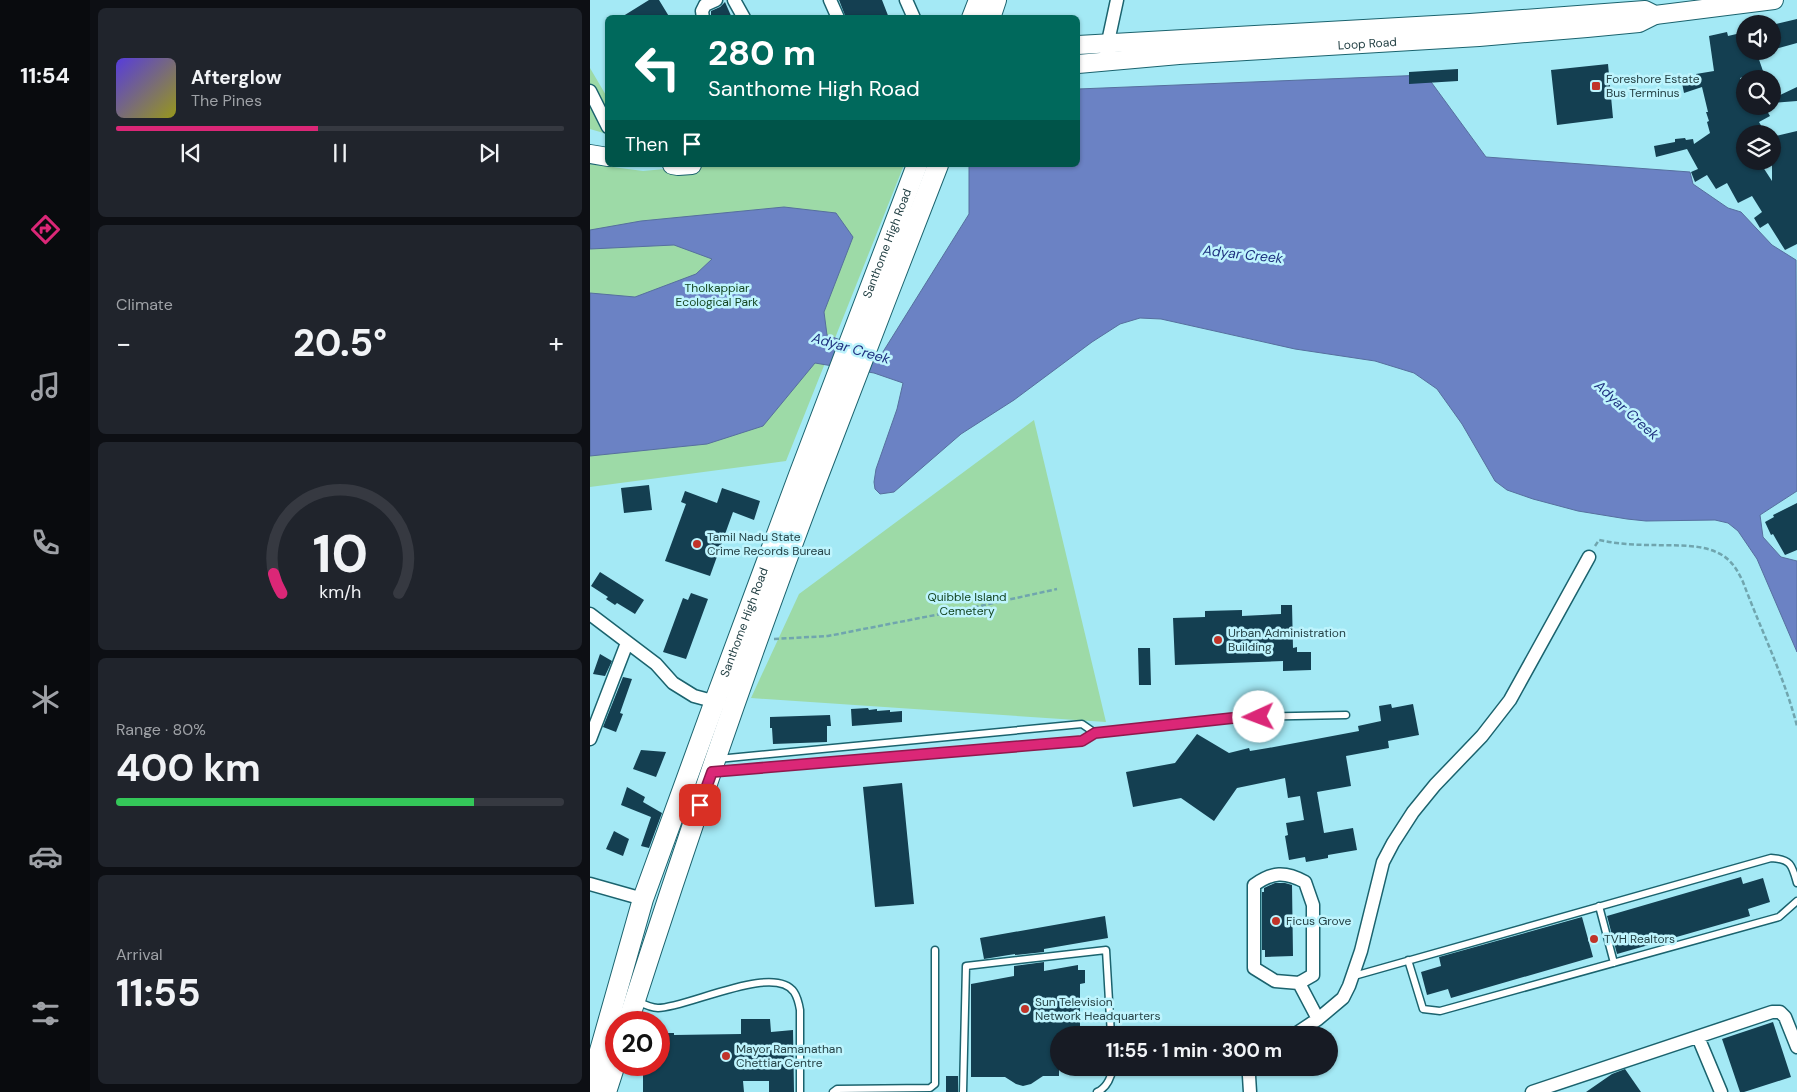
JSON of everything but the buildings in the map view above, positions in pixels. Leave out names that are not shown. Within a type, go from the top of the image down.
[{"type":"main road","points":[[973,15],[979,0]]},
{"type":"main road","points":[[991,15],[996,0]]},
{"type":"main road","name":"Santhome High Road","points":[[632,1011],[665,907],[758,640],[807,479],[916,167]]},
{"type":"main road","name":"Santhome High Road","points":[[590,1086],[644,899],[715,701],[937,167]]},
{"type":"main road","points":[[606,1092],[611,1076]]},
{"type":"street","points":[[703,15],[702,11],[705,5],[716,0]]},
{"type":"street","points":[[734,0],[742,15]]},
{"type":"street","points":[[830,0],[837,15]]},
{"type":"street","points":[[906,0],[913,15]]},
{"type":"street","points":[[1106,53],[1117,0]]},
{"type":"street","name":"Loop Road","points":[[1080,63],[1106,53],[1645,10],[1660,15],[1687,6],[1774,0]]},
{"type":"street","name":"Loop Road","points":[[1080,46],[1106,53]]},
{"type":"street","points":[[590,92],[605,121]]},
{"type":"street","points":[[590,154],[605,156]]},
{"type":"street","points":[[1308,1026],[1343,998],[1361,951],[1383,862],[1393,843],[1413,812],[1429,792],[1482,736],[1510,700],[1589,557]]},
{"type":"street","points":[[591,617],[656,664],[673,683],[694,696],[734,707]]},
{"type":"street","points":[[590,739],[627,643]]},
{"type":"street","points":[[1292,875],[1305,882],[1313,905],[1313,975],[1299,983],[1275,981],[1254,968],[1254,885],[1267,876],[1292,875]]},
{"type":"street","points":[[590,884],[644,899]]},
{"type":"street","points":[[1299,983],[1318,1019]]},
{"type":"street","points":[[1532,1092],[1772,1012],[1780,1012],[1785,1017],[1797,1047]]},
{"type":"street","points":[[1698,1037],[1721,1092]]},
{"type":"street","points":[[1249,1076],[1250,1092]]},
{"type":"lane","points":[[714,765],[1082,741],[1095,733],[1242,717],[1346,715]]},
{"type":"lane","points":[[714,765],[1082,724],[1095,733]]},
{"type":"lane","points":[[1352,976],[1771,858],[1783,859],[1792,866],[1797,883]]},
{"type":"lane","points":[[1408,960],[1423,1009],[1440,1011],[1779,917],[1797,901]]},
{"type":"lane","points":[[1599,906],[1614,963]]},
{"type":"lane","points":[[832,1092],[837,1089],[859,1091],[930,1088],[935,1084],[935,950]]},
{"type":"lane","points":[[964,1092],[966,966],[1106,950],[1110,1026]]},
{"type":"lane","points":[[635,1001],[659,1008],[752,984],[773,982],[784,985],[793,990],[798,999],[800,1010],[800,1092]]},
{"type":"lane","points":[[1097,1092],[1110,1080],[1111,1076]]},
{"type":"path","points":[[1599,540],[1625,544],[1685,545],[1712,550],[1723,555],[1731,562],[1743,582],[1775,659],[1797,726]]},
{"type":"path","points":[[758,640],[828,636],[970,608],[1057,588]]},
{"type":"green space","points":[[590,68],[605,94],[605,133],[590,129]]},
{"type":"green space","name":"Tholkappiar Ecological Park","points":[[590,164],[643,171],[686,167],[903,167],[786,461],[590,487]]},
{"type":"green space","name":"Quibble Island Cemetery","points":[[1034,420],[1106,722],[751,698],[799,594]]},
{"type":"water","name":"Adyar Creek","points":[[1426,75],[1486,157],[1690,172],[1693,184],[1728,208],[1741,212],[1772,245],[1796,260],[1797,491],[1760,515],[1763,537],[1781,557],[1797,561],[1797,652],[1757,559],[1738,531],[1728,523],[1715,520],[1646,521],[1627,519],[1578,511],[1507,490],[1495,481],[1462,424],[1437,389],[1414,373],[1375,361],[1295,349],[1161,319],[1140,318],[1120,324],[1092,342],[1014,400],[961,434],[894,492],[880,494],[875,489],[874,482],[876,469],[897,409],[903,383],[874,373],[815,363],[763,426],[707,444],[590,456],[590,293],[635,297],[696,274],[712,259],[674,245],[590,249],[590,230],[641,221],[784,207],[836,213],[853,237],[824,312],[827,335],[881,355],[969,214],[969,167],[1080,167],[1080,89]]},
{"type":"place","name":"Foreshore Estate Bus Terminus","points":[[1596,86]]},
{"type":"place","name":"Tamil Nadu State Crime Records Bureau","points":[[697,544]]},
{"type":"place","name":"Urban Administration Building","points":[[1218,640]]},
{"type":"place","name":"Ficus Grove","points":[[1276,921]]},
{"type":"place","name":"TVH Realtors","points":[[1594,939]]},
{"type":"place","name":"Sun Television Network Headquarters","points":[[1025,1009]]},
{"type":"place","name":"Mayor Ramanathan Chettiar Centre","points":[[726,1056]]},
{"type":"route","points":[[700,805],[712,772],[1082,741],[1095,733],[1242,717],[1259,717]]}]
